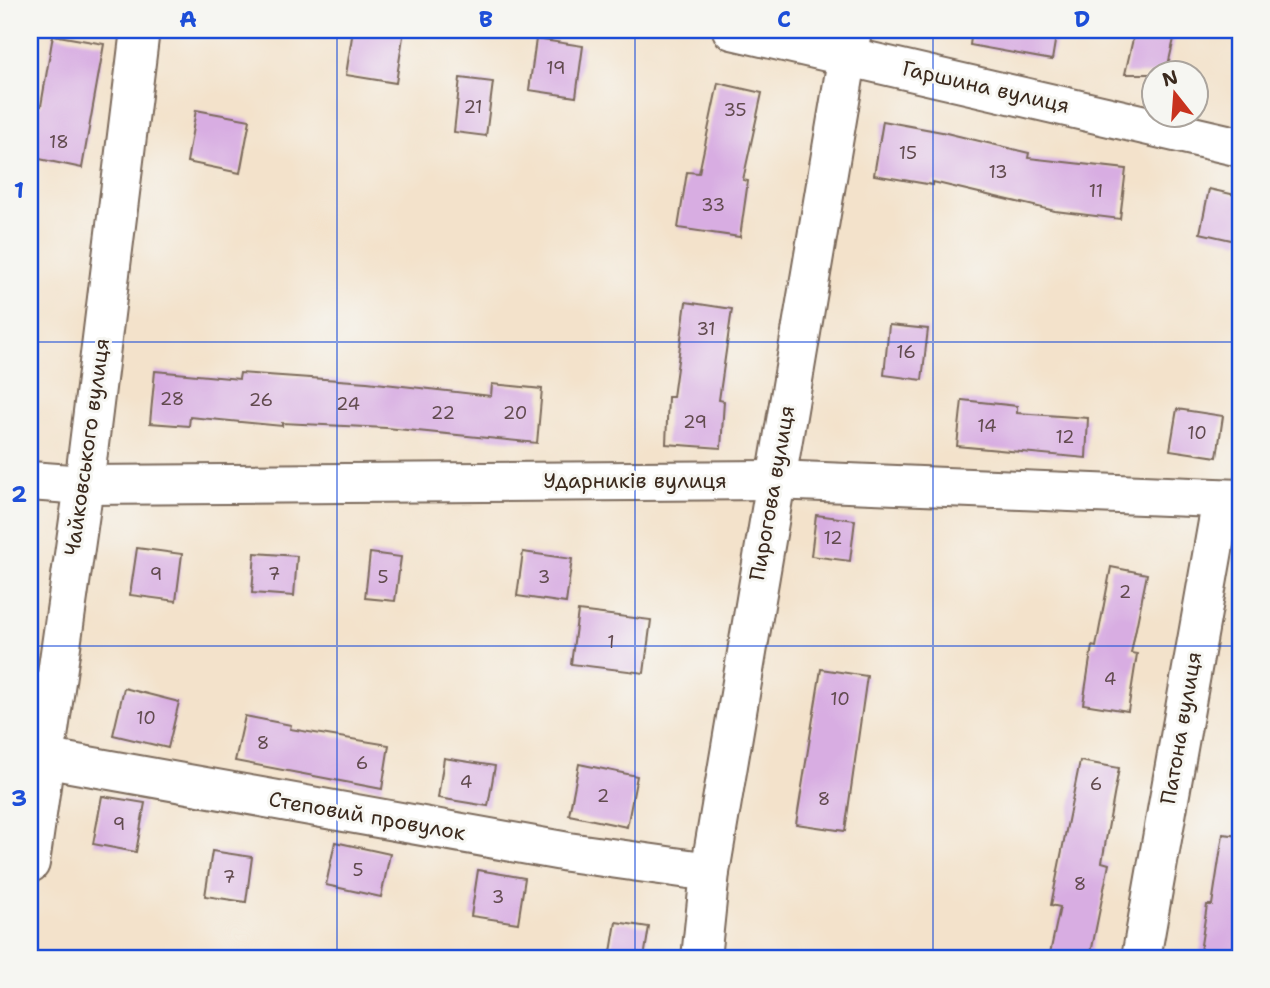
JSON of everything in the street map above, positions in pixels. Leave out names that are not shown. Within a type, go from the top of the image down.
[{"type":"street","name":"Чайковського вулиця","points":[[30,863],[37,764],[83,485],[140,30]]},
{"type":"street","name":"Гаршина вулиця","points":[[732,30],[850,42],[1240,147]]},
{"type":"street","name":"Пирогова вулиця","points":[[701,958],[710,872],[850,42]]},
{"type":"street","name":"Ударників вулиця","points":[[30,481],[83,485],[774,480],[1231,499]]},
{"type":"street","name":"Патона вулиця","points":[[1141,958],[1231,499]]},
{"type":"street","name":"Степовий провулок","points":[[37,764],[568,852],[710,872]]},
{"type":"building","points":[[353,30],[404,30],[396,83],[346,75]]},
{"type":"building","points":[[972,30],[1057,30],[1052,60],[970,45]]},
{"type":"building","points":[[1135,30],[1176,30],[1169,60],[1140,60],[1140,74],[1125,74]]},
{"type":"building","points":[[53,35],[104,44],[82,168],[30,157],[30,127],[35,105],[41,106]]},
{"type":"building","points":[[536,39],[583,46],[576,97],[529,90]]},
{"type":"building","points":[[460,78],[493,82],[486,136],[454,132]]},
{"type":"building","points":[[718,83],[762,93],[743,180],[748,181],[740,237],[678,228],[687,172],[699,173]]},
{"type":"building","points":[[196,110],[250,120],[240,173],[187,162]]},
{"type":"building","points":[[883,121],[1029,153],[1028,158],[1126,169],[1120,219],[1055,211],[933,182],[933,185],[874,175]]},
{"type":"building","points":[[1209,189],[1240,196],[1240,242],[1200,233]]},
{"type":"building","points":[[686,302],[732,309],[719,400],[724,401],[721,448],[666,444],[668,397],[673,397]]},
{"type":"building","points":[[889,325],[928,329],[922,380],[884,375]]},
{"type":"building","points":[[155,371],[239,379],[240,373],[367,382],[491,396],[492,384],[542,389],[537,443],[387,428],[282,423],[282,426],[190,417],[189,426],[150,423]]},
{"type":"building","points":[[962,400],[1017,406],[1017,413],[1088,418],[1086,458],[957,446]]},
{"type":"building","points":[[1177,409],[1223,416],[1217,457],[1170,450]]},
{"type":"building","points":[[816,515],[855,520],[850,561],[811,556]]},
{"type":"building","points":[[137,548],[182,554],[176,601],[130,595]]},
{"type":"building","points":[[523,552],[572,559],[566,603],[517,596]]},
{"type":"building","points":[[255,553],[297,556],[294,596],[252,593]]},
{"type":"building","points":[[370,553],[401,557],[395,601],[365,598]]},
{"type":"building","points":[[1111,567],[1147,574],[1131,653],[1137,654],[1128,711],[1083,704],[1092,646],[1096,647]]},
{"type":"building","points":[[578,611],[651,620],[644,673],[571,664]]},
{"type":"building","points":[[821,669],[867,676],[845,831],[796,824]]},
{"type":"building","points":[[124,688],[179,702],[168,748],[113,735]]},
{"type":"building","points":[[245,716],[291,725],[290,729],[389,745],[382,789],[235,761]]},
{"type":"building","points":[[444,758],[495,766],[488,806],[438,798]]},
{"type":"building","points":[[1080,761],[1119,768],[1102,862],[1109,864],[1090,958],[1049,958],[1060,907],[1051,905]]},
{"type":"building","points":[[579,764],[637,776],[627,827],[569,815]]},
{"type":"building","points":[[102,796],[145,803],[136,852],[93,844]]},
{"type":"building","points":[[1223,834],[1240,836],[1240,958],[1199,958],[1207,905],[1212,905]]},
{"type":"building","points":[[335,842],[390,854],[381,897],[326,885]]},
{"type":"building","points":[[212,851],[252,857],[246,902],[205,896]]},
{"type":"building","points":[[478,870],[525,878],[518,923],[471,916]]},
{"type":"building","points":[[616,922],[649,927],[644,958],[610,958]]}]
